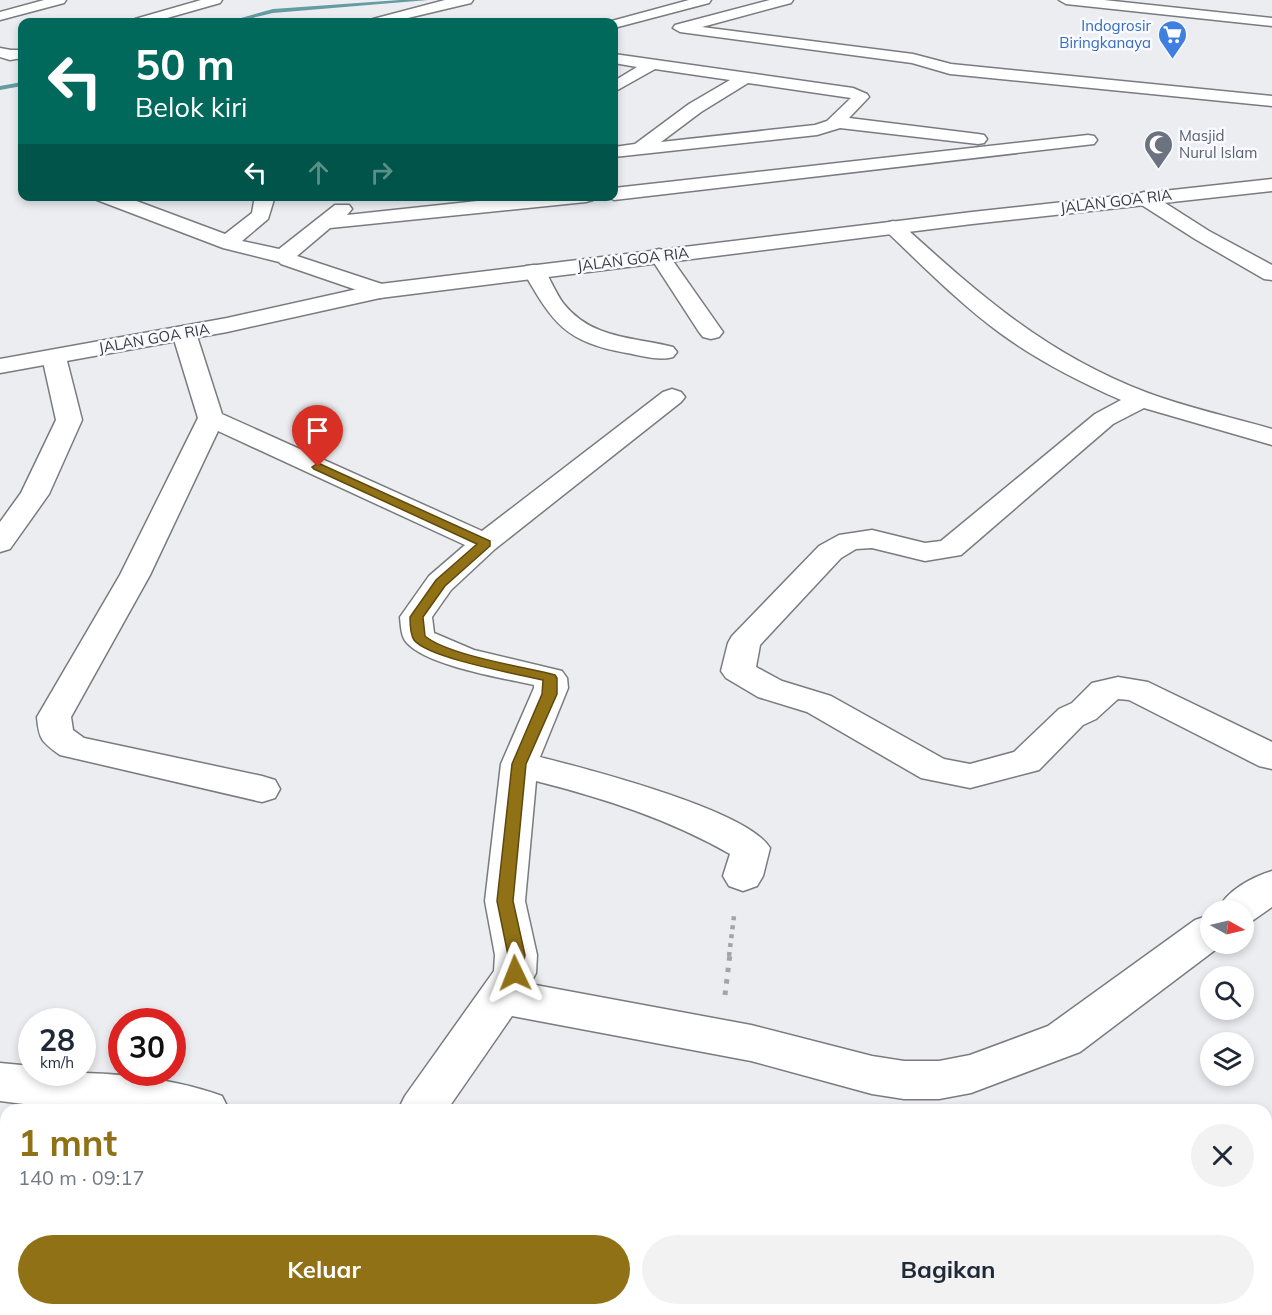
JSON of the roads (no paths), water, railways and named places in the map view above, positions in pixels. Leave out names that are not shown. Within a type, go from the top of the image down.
[{"type":"street","points":[[0,9],[34,0]]},
{"type":"street","points":[[0,16],[59,0]]},
{"type":"street","points":[[154,18],[215,0]]},
{"type":"street","points":[[392,18],[466,0]]},
{"type":"street","points":[[618,23],[704,0]]},
{"type":"street","points":[[786,0],[680,28],[913,59],[944,68],[1272,101]]},
{"type":"street","points":[[1066,0],[1272,21]]},
{"type":"street","points":[[618,60],[861,97],[836,122],[826,128],[808,132],[618,152]]},
{"type":"street","points":[[618,85],[650,66]]},
{"type":"street","points":[[639,150],[695,108],[743,79]]},
{"type":"street","points":[[836,122],[1031,146]]},
{"type":"street","points":[[618,194],[1088,140]]},
{"type":"street","points":[[639,150],[677,187]]},
{"type":"street","name":"JALAN GOA RIA","points":[[0,366],[184,333],[380,291],[893,227],[1272,185]]},
{"type":"street","points":[[1144,198],[1202,235],[1272,274]]},
{"type":"street","points":[[117,201],[230,244],[286,256],[288,260],[308,268],[380,291]]},
{"type":"street","points":[[228,242],[261,215],[264,201]]},
{"type":"street","points":[[286,256],[352,201]]},
{"type":"street","points":[[325,223],[538,201]]},
{"type":"street","points":[[893,227],[989,313],[1028,341],[1079,370],[1141,399],[1272,437]]},
{"type":"street","points":[[658,255],[711,332]]},
{"type":"street","points":[[534,271],[558,312],[573,324],[616,345],[665,352]]},
{"type":"street","points":[[184,333],[211,418],[135,575],[54,717],[56,735],[72,747],[262,789]]},
{"type":"street","points":[[0,543],[35,494],[69,420],[54,357]]},
{"type":"street","points":[[425,1104],[501,997],[515,973],[516,955],[505,901],[519,764],[549,694],[550,678],[450,653],[428,645],[419,637],[416,617],[440,583],[485,543],[672,397]]},
{"type":"street","points":[[1141,399],[1104,419],[950,549],[925,552],[867,538],[853,539],[830,552],[744,643],[738,670],[770,689],[819,704],[934,769],[970,776],[1026,761],[1071,717],[1084,711],[1104,691],[1118,688],[1136,690],[1272,757]]},
{"type":"street","points":[[211,418],[485,543]]},
{"type":"street","points":[[519,764],[624,792],[710,824],[751,848],[743,876]]},
{"type":"street","points":[[1252,900],[1272,886]]},
{"type":"street","points":[[501,997],[721,1037],[882,1076],[904,1080],[939,1080],[971,1074],[1064,1039],[1200,938]]},
{"type":"street","points":[[0,1082],[177,1104]]},
{"type":"waterway","points":[[246,18],[273,11],[425,0]]},
{"type":"waterway","points":[[0,88],[18,85]]},
{"type":"place","name":"Indogrosir Biringkanaya","points":[[1172,60]]},
{"type":"place","name":"Masjid Nurul Islam","points":[[1158,170]]}]
